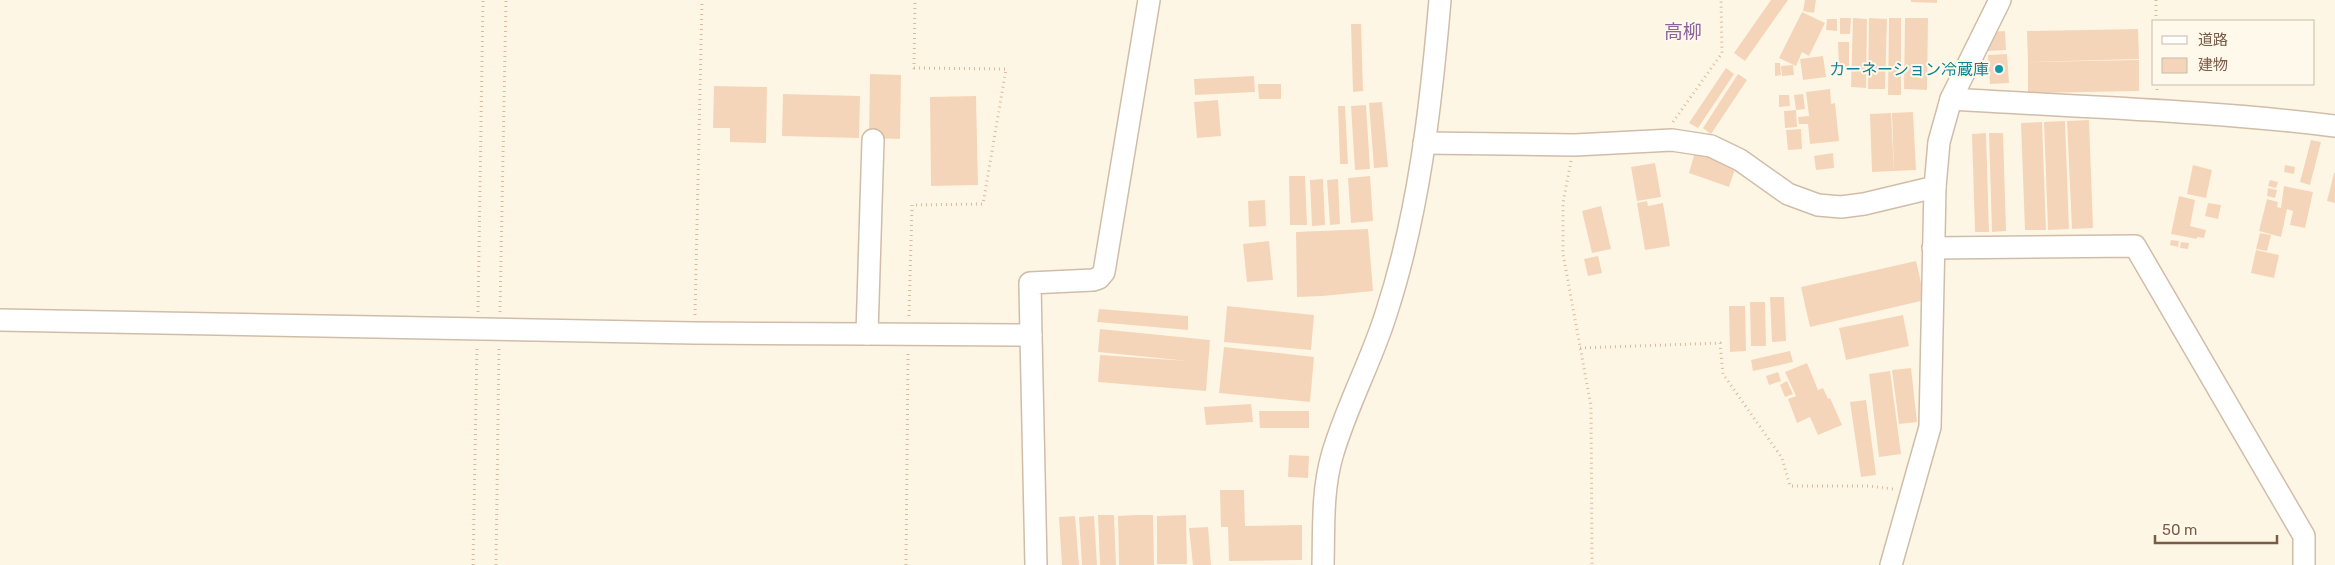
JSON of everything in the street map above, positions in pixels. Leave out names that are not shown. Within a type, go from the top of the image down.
[{"type":"street","points":[[1036,565],[1030,283],[1093,280],[1099,278],[1104,272],[1149,0]]},
{"type":"street","points":[[1323,565],[1324,492],[1332,455],[1386,313],[1409,224],[1424,143],[1434,72],[1440,0]]},
{"type":"street","points":[[1890,565],[1930,426],[1933,248],[1939,142],[1951,99],[2000,0]]},
{"type":"street","points":[[1951,99],[2129,108],[2335,126]]},
{"type":"street","points":[[867,334],[873,140]]},
{"type":"street","points":[[1424,143],[1575,144],[1672,140],[1711,146],[1740,160],[1788,194],[1818,204],[1841,207],[1864,204],[1935,187]]},
{"type":"street","points":[[1933,248],[2134,246],[2304,536],[2304,565]]},
{"type":"street","points":[[0,320],[694,333],[1031,335]]},
{"type":"path","points":[[473,565],[483,0]]},
{"type":"path","points":[[496,565],[506,0]]},
{"type":"path","points":[[694,333],[702,0]]},
{"type":"path","points":[[906,565],[908,333],[912,205],[983,204],[1006,69],[914,68],[915,0]]},
{"type":"path","points":[[1672,140],[1673,121],[1722,53],[1721,0]]},
{"type":"path","points":[[2156,0],[2156,20]]},
{"type":"path","points":[[1575,144],[1563,203],[1563,254],[1591,406],[1592,565]]},
{"type":"path","points":[[1580,348],[1720,342],[1723,374],[1782,458],[1790,486],[1868,486],[1911,492]]},
{"type":"building","points":[[1771,0],[1788,0],[1745,61],[1734,53]]},
{"type":"building","points":[[1805,0],[1816,0],[1814,13],[1803,11]]},
{"type":"building","points":[[1911,0],[1937,0],[1937,3],[1911,2]]},
{"type":"building","points":[[1802,12],[1825,23],[1809,56],[1802,52],[1796,66],[1779,58]]},
{"type":"building","points":[[1840,18],[1851,18],[1850,34],[1840,34]]},
{"type":"building","points":[[1853,18],[1867,19],[1866,88],[1851,87]]},
{"type":"building","points":[[1869,18],[1887,19],[1885,89],[1868,89]]},
{"type":"building","points":[[1889,18],[1901,18],[1901,95],[1888,95]]},
{"type":"building","points":[[1905,18],[1928,18],[1927,90],[1904,89]]},
{"type":"building","points":[[1827,19],[1837,19],[1837,31],[1826,30]]},
{"type":"building","points":[[1351,24],[1361,24],[1363,91],[1353,92]]},
{"type":"building","points":[[2138,29],[2139,59],[2028,62],[2027,31]]},
{"type":"building","points":[[2005,31],[2006,50],[1988,51],[1987,40],[1991,32]]},
{"type":"building","points":[[1838,42],[1849,42],[1849,69],[1839,69]]},
{"type":"building","name":"カーネーション冷蔵庫","points":[[2007,54],[2009,83],[1990,84],[1988,55]]},
{"type":"building","points":[[1823,56],[1826,77],[1803,80],[1800,59]]},
{"type":"building","points":[[2139,60],[2139,91],[2028,93],[2028,62]]},
{"type":"building","points":[[1775,63],[1780,63],[1781,75],[1775,76]]},
{"type":"building","points":[[1793,65],[1794,75],[1782,76],[1781,66]]},
{"type":"building","points":[[1726,68],[1734,74],[1698,128],[1689,123]]},
{"type":"building","points":[[870,74],[901,75],[900,139],[869,138]]},
{"type":"building","points":[[1738,74],[1747,80],[1711,134],[1703,128]]},
{"type":"building","points":[[1254,76],[1255,92],[1195,95],[1194,79]]},
{"type":"building","points":[[1258,84],[1281,84],[1281,99],[1259,99]]},
{"type":"building","points":[[714,86],[767,87],[766,143],[730,142],[730,128],[713,128]]},
{"type":"building","points":[[1830,89],[1831,104],[1835,103],[1839,141],[1810,144],[1808,124],[1799,124],[1798,117],[1809,116],[1806,92]]},
{"type":"building","points":[[783,94],[860,96],[859,138],[782,136]]},
{"type":"building","points":[[1803,94],[1805,109],[1796,110],[1794,95]]},
{"type":"building","points":[[1779,95],[1789,95],[1790,106],[1779,107]]},
{"type":"building","points":[[976,96],[978,185],[931,186],[930,97]]},
{"type":"building","points":[[1218,100],[1221,136],[1197,138],[1194,102]]},
{"type":"building","points":[[1382,102],[1388,167],[1374,168],[1369,103]]},
{"type":"building","points":[[1366,105],[1370,169],[1355,170],[1351,106]]},
{"type":"building","points":[[1338,106],[1345,106],[1348,164],[1340,164]]},
{"type":"building","points":[[1796,110],[1797,127],[1785,128],[1784,111]]},
{"type":"building","points":[[1913,112],[1916,170],[1894,171],[1892,113]]},
{"type":"building","points":[[1891,113],[1894,171],[1872,172],[1870,114]]},
{"type":"building","points":[[2089,120],[2093,228],[2072,229],[2067,121]]},
{"type":"building","points":[[2065,121],[2069,229],[2048,230],[2044,122]]},
{"type":"building","points":[[2042,122],[2046,230],[2025,230],[2021,123]]},
{"type":"building","points":[[1801,129],[1802,149],[1788,150],[1786,130]]},
{"type":"building","points":[[1986,133],[1989,232],[1975,232],[1972,134]]},
{"type":"building","points":[[1989,133],[2003,133],[2006,231],[1992,232]]},
{"type":"building","points":[[2311,140],[2321,142],[2310,185],[2300,182]]},
{"type":"building","points":[[1695,152],[1736,166],[1729,187],[1689,173]]},
{"type":"building","points":[[1833,153],[1834,168],[1816,170],[1814,156]]},
{"type":"building","points":[[1655,163],[1661,197],[1637,201],[1631,167]]},
{"type":"building","points":[[2193,165],[2212,170],[2206,198],[2187,194]]},
{"type":"building","points":[[2285,165],[2295,167],[2294,174],[2284,172]]},
{"type":"building","points":[[2335,173],[2335,203],[2327,201]]},
{"type":"building","points":[[1289,176],[1305,176],[1307,225],[1290,225]]},
{"type":"building","points":[[1370,176],[1373,221],[1351,223],[1348,178]]},
{"type":"building","points":[[1323,179],[1325,225],[1312,226],[1310,180]]},
{"type":"building","points":[[1338,179],[1340,224],[1330,225],[1327,180]]},
{"type":"building","points":[[2270,180],[2278,182],[2276,188],[2268,186]]},
{"type":"building","points":[[2284,186],[2313,192],[2305,228],[2290,225],[2293,211],[2287,209],[2281,237],[2259,231],[2267,199],[2278,202],[2277,207],[2281,208]]},
{"type":"building","points":[[2268,188],[2277,190],[2275,198],[2267,196]]},
{"type":"building","points":[[2179,196],[2195,200],[2190,226],[2206,230],[2204,238],[2197,237],[2197,239],[2171,234]]},
{"type":"building","points":[[1265,200],[1266,226],[1249,227],[1248,201]]},
{"type":"building","points":[[1647,201],[1648,206],[1663,203],[1670,246],[1645,250],[1637,203]]},
{"type":"building","points":[[2208,203],[2221,205],[2218,219],[2205,216]]},
{"type":"building","points":[[1601,206],[1611,249],[1592,253],[1582,211]]},
{"type":"building","points":[[1368,229],[1373,291],[1297,297],[1296,232]]},
{"type":"building","points":[[2260,233],[2271,235],[2267,251],[2256,249]]},
{"type":"building","points":[[2171,240],[2179,241],[2178,247],[2170,245]]},
{"type":"building","points":[[1269,241],[1273,280],[1247,282],[1243,244]]},
{"type":"building","points":[[2181,242],[2189,243],[2188,249],[2180,248]]},
{"type":"building","points":[[2256,250],[2279,255],[2274,278],[2251,273]]},
{"type":"building","points":[[1598,256],[1602,273],[1588,276],[1584,259]]},
{"type":"building","points":[[1916,261],[1925,300],[1810,327],[1801,287]]},
{"type":"building","points":[[1770,297],[1784,297],[1786,341],[1772,342]]},
{"type":"building","points":[[1750,302],[1765,302],[1766,346],[1751,346]]},
{"type":"building","points":[[1227,306],[1314,315],[1311,350],[1224,342]]},
{"type":"building","points":[[1729,306],[1745,306],[1746,351],[1730,352]]},
{"type":"building","points":[[1099,309],[1188,316],[1188,330],[1097,322]]},
{"type":"building","points":[[1903,315],[1909,346],[1846,360],[1839,328]]},
{"type":"building","points":[[1100,329],[1210,340],[1206,391],[1098,382],[1100,355],[1188,361],[1098,352]]},
{"type":"building","points":[[1224,347],[1314,357],[1310,402],[1219,393]]},
{"type":"building","points":[[1790,351],[1793,362],[1753,371],[1751,360]]},
{"type":"building","points":[[1807,363],[1818,390],[1823,388],[1828,399],[1830,398],[1842,425],[1818,435],[1810,417],[1797,423],[1788,399],[1796,396],[1785,372]]},
{"type":"building","points":[[1911,368],[1917,422],[1899,424],[1892,370]]},
{"type":"building","points":[[1890,371],[1901,454],[1879,457],[1869,374]]},
{"type":"building","points":[[1778,372],[1781,381],[1769,385],[1766,376]]},
{"type":"building","points":[[1787,381],[1793,394],[1785,397],[1780,385]]},
{"type":"building","points":[[1866,400],[1876,475],[1861,477],[1850,402]]},
{"type":"building","points":[[1251,404],[1253,422],[1206,425],[1204,407]]},
{"type":"building","points":[[1259,411],[1309,411],[1309,428],[1260,428]]},
{"type":"building","points":[[1289,455],[1309,456],[1308,478],[1288,477]]},
{"type":"building","points":[[1220,490],[1244,490],[1245,526],[1302,525],[1302,560],[1229,561],[1228,527],[1221,527]]},
{"type":"building","points":[[1098,515],[1114,515],[1116,565],[1100,565]]},
{"type":"building","points":[[1153,515],[1154,565],[1119,565],[1118,516]]},
{"type":"building","points":[[1186,515],[1187,564],[1157,564],[1157,516]]},
{"type":"building","points":[[1075,516],[1079,565],[1062,565],[1059,517]]},
{"type":"building","points":[[1094,516],[1097,565],[1082,565],[1079,517]]},
{"type":"building","points":[[1208,527],[1211,565],[1193,565],[1189,528]]},
{"type":"place","name":"カーネーション冷蔵庫","points":[[1999,69]]},
{"type":"district","name":"高柳","points":[[1683,31]]}]
